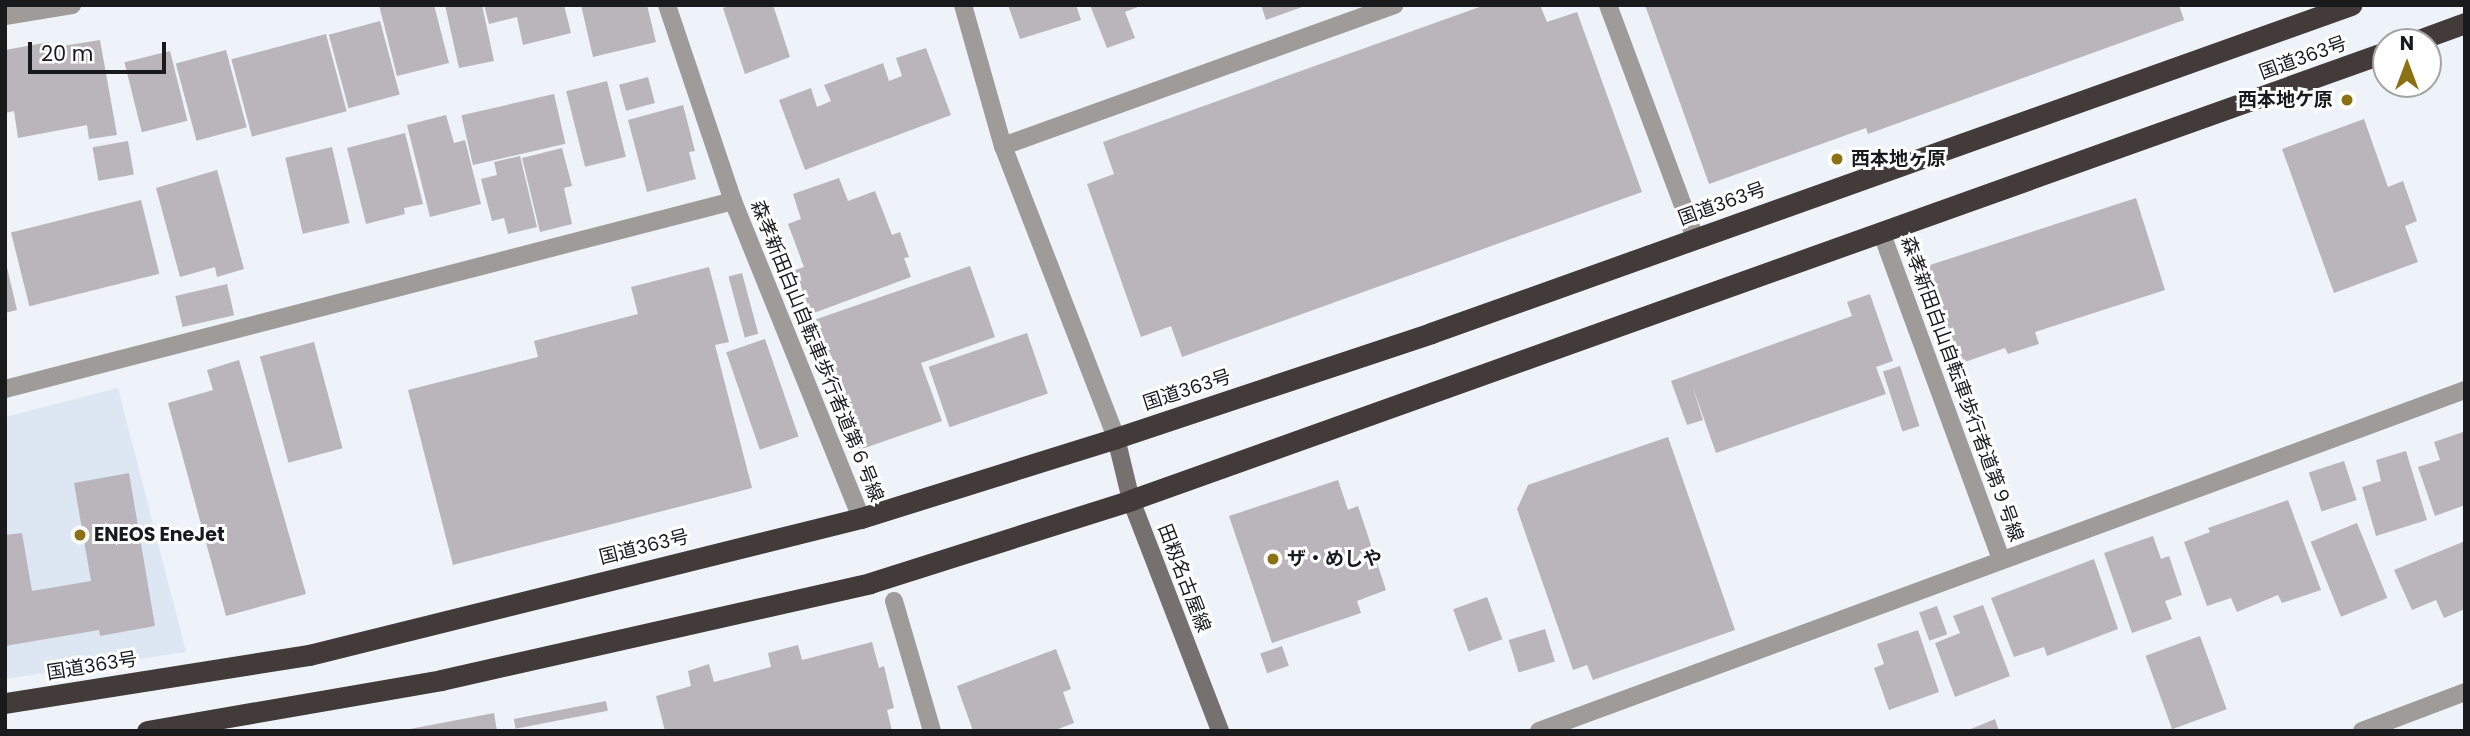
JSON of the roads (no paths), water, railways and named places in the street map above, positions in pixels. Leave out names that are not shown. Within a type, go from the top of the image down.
[{"type":"highway","name":"国道363号","points":[[5,704],[309,655],[862,518],[1116,438],[1430,333],[2351,5]]},
{"type":"highway","points":[[2442,31],[2465,23]]},
{"type":"highway","name":"国道363号","points":[[147,731],[441,680],[870,583],[1132,500],[2372,57]]},
{"type":"main road","name":"田籾名古屋線","points":[[1116,438],[1132,500],[1220,731]]},
{"type":"street","points":[[5,16],[72,5]]},
{"type":"street","name":"森孝新田白山自転車歩行者道第６号線","points":[[667,5],[733,201],[862,518]]},
{"type":"street","points":[[963,5],[1003,146],[1116,438]]},
{"type":"street","points":[[1003,146],[1394,5]]},
{"type":"street","points":[[1608,5],[1695,238]]},
{"type":"street","points":[[5,389],[733,201]]},
{"type":"street","name":"森孝新田白山自転車歩行者道第９号線","points":[[1882,234],[2001,559]]},
{"type":"street","points":[[1539,731],[2465,390]]},
{"type":"street","points":[[894,601],[932,731]]},
{"type":"street","points":[[2362,731],[2465,692]]},
{"type":"place","name":"西本地ケ原","points":[[2347,100]]},
{"type":"place","name":"西本地ヶ原","points":[[1837,159]]},
{"type":"place","name":"ENEOS EneJet","points":[[80,535]]},
{"type":"place","name":"ザ・めしや","points":[[1273,559]]}]
